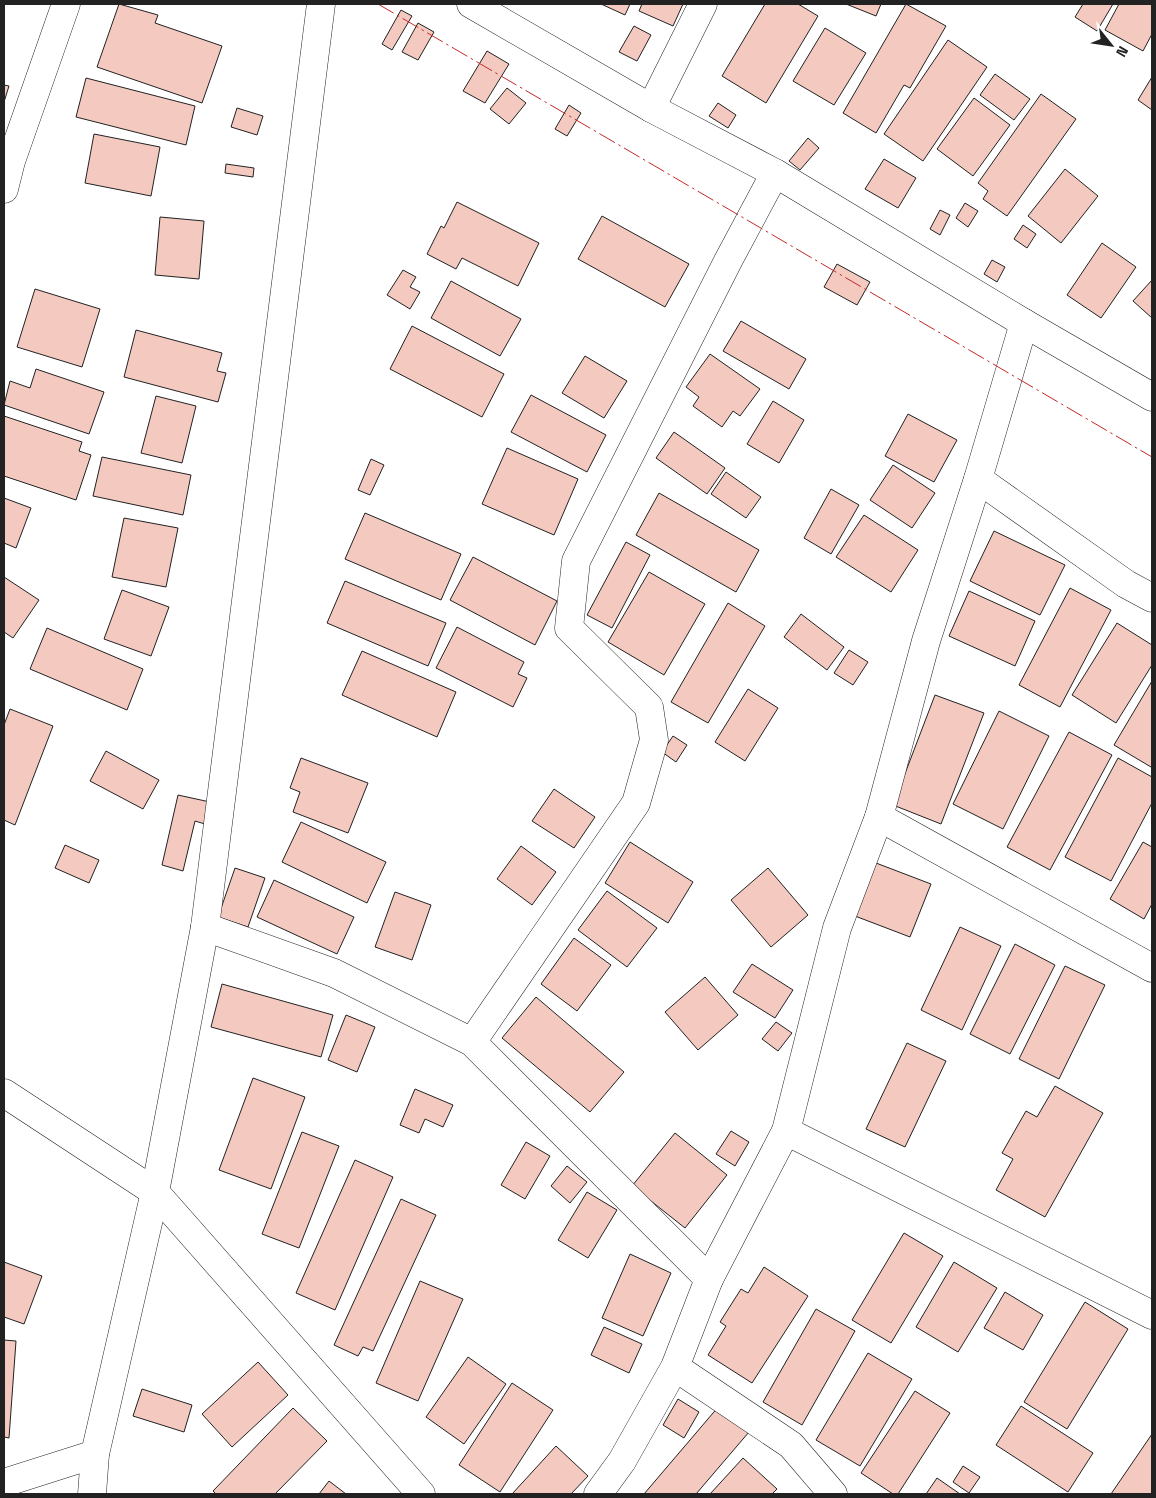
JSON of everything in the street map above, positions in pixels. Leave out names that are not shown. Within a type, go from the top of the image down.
[{"type":"street","points":[[4,189],[11,161],[66,4]]},
{"type":"street","points":[[92,1494],[95,1454],[155,1192],[205,927],[321,4]]},
{"type":"street","points":[[471,4],[651,108],[775,173],[1024,323],[1152,397]]},
{"type":"street","points":[[651,108],[703,4]]},
{"type":"street","points":[[472,1042],[636,803],[654,740],[649,707],[569,628],[576,561],[729,259],[775,173]]},
{"type":"street","points":[[598,1494],[622,1461],[675,1367],[708,1280],[786,1131],[838,928],[879,817],[926,641],[978,479],[1024,323]]},
{"type":"street","points":[[978,479],[1126,584],[1152,598]]},
{"type":"street","points":[[879,817],[1152,968]]},
{"type":"street","points":[[205,927],[334,973],[472,1042],[708,1280]]},
{"type":"street","points":[[4,1093],[155,1192],[421,1494]]},
{"type":"street","points":[[786,1131],[1152,1315]]},
{"type":"street","points":[[675,1367],[790,1445],[833,1494]]},
{"type":"street","points":[[4,1483],[95,1454]]},
{"type":"building","points":[[119,4],[158,15],[155,23],[222,46],[202,103],[97,67]]},
{"type":"building","points":[[601,4],[630,4],[625,15]]},
{"type":"building","points":[[642,4],[683,4],[673,26],[639,11]]},
{"type":"building","points":[[765,4],[798,4],[818,16],[766,103],[722,76]]},
{"type":"building","points":[[846,4],[881,4],[876,16]]},
{"type":"building","points":[[906,4],[946,26],[910,88],[904,85],[876,133],[843,113]]},
{"type":"building","points":[[1083,4],[1113,4],[1097,31],[1075,17]]},
{"type":"building","points":[[1119,4],[1152,4],[1152,34],[1143,51],[1105,30]]},
{"type":"building","points":[[401,10],[412,16],[392,50],[382,44]]},
{"type":"building","points":[[418,23],[434,32],[418,60],[402,52]]},
{"type":"building","points":[[634,26],[651,35],[637,61],[619,52]]},
{"type":"building","points":[[825,28],[866,53],[834,105],[793,81]]},
{"type":"building","points":[[948,40],[987,67],[923,161],[884,134]]},
{"type":"building","points":[[487,51],[509,64],[485,103],[463,91]]},
{"type":"building","points":[[995,74],[1030,99],[1014,120],[980,95]]},
{"type":"building","points":[[1152,77],[1152,110],[1138,100]]},
{"type":"building","points":[[86,78],[195,106],[186,145],[76,117]]},
{"type":"building","points":[[4,85],[9,86],[4,102]]},
{"type":"building","points":[[507,88],[526,103],[509,124],[490,109]]},
{"type":"building","points":[[1041,94],[1076,119],[1007,216],[983,199],[988,191],[978,183]]},
{"type":"building","points":[[974,98],[1010,125],[973,176],[937,149]]},
{"type":"building","points":[[718,103],[736,115],[728,128],[709,116]]},
{"type":"building","points":[[569,105],[581,113],[567,136],[555,129]]},
{"type":"building","points":[[237,108],[263,116],[257,135],[231,127]]},
{"type":"building","points":[[94,134],[160,147],[151,196],[85,183]]},
{"type":"building","points":[[808,138],[819,148],[800,170],[789,161]]},
{"type":"building","points":[[884,159],[916,178],[898,208],[865,189]]},
{"type":"building","points":[[226,164],[254,168],[253,177],[225,173]]},
{"type":"building","points":[[1065,169],[1098,196],[1061,243],[1028,216]]},
{"type":"building","points":[[457,202],[539,243],[518,286],[462,258],[456,269],[427,254],[441,226],[444,228]]},
{"type":"building","points":[[965,203],[978,211],[968,227],[956,218]]},
{"type":"building","points":[[940,210],[950,215],[940,235],[930,229]]},
{"type":"building","points":[[602,216],[689,264],[665,307],[578,259]]},
{"type":"building","points":[[160,217],[204,221],[199,279],[155,275]]},
{"type":"building","points":[[1023,225],[1036,234],[1027,248],[1014,239]]},
{"type":"building","points":[[1102,243],[1136,267],[1101,318],[1067,295]]},
{"type":"building","points":[[992,260],[1005,267],[997,282],[984,274]]},
{"type":"building","points":[[837,264],[870,282],[857,305],[824,287]]},
{"type":"building","points":[[403,270],[416,277],[410,287],[420,292],[410,309],[387,295]]},
{"type":"building","points":[[1152,280],[1152,318],[1133,301]]},
{"type":"building","points":[[451,281],[521,319],[500,356],[431,318]]},
{"type":"building","points":[[35,289],[100,309],[82,367],[17,347]]},
{"type":"building","points":[[741,321],[806,359],[789,389],[723,351]]},
{"type":"building","points":[[412,326],[504,374],[482,417],[390,369]]},
{"type":"building","points":[[136,330],[222,353],[217,371],[226,373],[218,402],[124,377]]},
{"type":"building","points":[[710,354],[760,389],[740,416],[733,411],[722,427],[693,406],[699,397],[686,387]]},
{"type":"building","points":[[585,356],[627,381],[604,418],[562,393]]},
{"type":"building","points":[[36,369],[104,392],[89,434],[4,405],[10,381],[30,388]]},
{"type":"building","points":[[531,395],[606,435],[587,472],[511,432]]},
{"type":"building","points":[[156,396],[196,406],[182,463],[141,453]]},
{"type":"building","points":[[773,401],[804,420],[779,463],[747,444]]},
{"type":"building","points":[[908,414],[957,440],[934,482],[885,456]]},
{"type":"building","points":[[4,416],[82,442],[79,451],[91,455],[76,500],[4,476]]},
{"type":"building","points":[[674,432],[725,468],[707,494],[656,458]]},
{"type":"building","points":[[507,448],[578,479],[554,535],[482,504]]},
{"type":"building","points":[[102,457],[191,475],[183,515],[93,496]]},
{"type":"building","points":[[371,459],[384,465],[370,495],[358,490]]},
{"type":"building","points":[[893,465],[935,493],[912,528],[870,500]]},
{"type":"building","points":[[726,472],[761,497],[746,518],[711,494]]},
{"type":"building","points":[[831,489],[859,505],[831,554],[804,538]]},
{"type":"building","points":[[659,493],[759,550],[736,592],[636,535]]},
{"type":"building","points":[[4,498],[31,508],[16,548],[4,543]]},
{"type":"building","points":[[365,513],[461,554],[441,600],[345,559]]},
{"type":"building","points":[[864,515],[918,550],[891,592],[836,557]]},
{"type":"building","points":[[124,518],[178,528],[166,587],[112,577]]},
{"type":"building","points":[[994,531],[1065,565],[1040,615],[970,581]]},
{"type":"building","points":[[626,542],[650,555],[612,628],[587,615]]},
{"type":"building","points":[[473,557],[557,601],[535,645],[450,600]]},
{"type":"building","points":[[649,572],[705,604],[664,675],[608,642]]},
{"type":"building","points":[[4,577],[39,600],[13,638],[4,632]]},
{"type":"building","points":[[345,581],[446,623],[428,666],[327,623]]},
{"type":"building","points":[[1070,588],[1111,610],[1060,707],[1019,685]]},
{"type":"building","points":[[122,590],[169,607],[151,656],[104,639]]},
{"type":"building","points":[[969,591],[1035,621],[1015,666],[949,636]]},
{"type":"building","points":[[728,603],[765,626],[708,723],[671,702]]},
{"type":"building","points":[[801,614],[844,647],[827,670],[784,637]]},
{"type":"building","points":[[1117,623],[1152,645],[1152,665],[1116,723],[1072,695]]},
{"type":"building","points":[[457,627],[524,662],[518,674],[527,678],[513,707],[436,668]]},
{"type":"building","points":[[47,628],[143,669],[127,710],[30,669]]},
{"type":"building","points":[[849,650],[868,662],[853,685],[834,673]]},
{"type":"building","points":[[362,651],[456,692],[437,737],[342,695]]},
{"type":"building","points":[[1152,681],[1152,766],[1151,767],[1114,745]]},
{"type":"building","points":[[748,689],[778,708],[745,761],[715,742]]},
{"type":"building","points":[[935,695],[984,713],[941,824],[893,805]]},
{"type":"building","points":[[10,709],[53,726],[15,825],[4,820],[4,725]]},
{"type":"building","points":[[999,711],[1049,736],[1003,829],[953,804]]},
{"type":"building","points":[[1069,732],[1112,755],[1050,870],[1007,847]]},
{"type":"building","points":[[673,736],[687,745],[676,762],[662,752]]},
{"type":"building","points":[[106,751],[159,780],[143,809],[90,781]]},
{"type":"building","points":[[301,758],[368,783],[348,833],[293,812],[300,792],[290,788]]},
{"type":"building","points":[[1118,758],[1152,777],[1152,803],[1111,881],[1065,857]]},
{"type":"building","points":[[554,789],[595,817],[574,848],[532,821]]},
{"type":"building","points":[[178,795],[210,802],[205,824],[195,821],[183,871],[162,865]]},
{"type":"building","points":[[301,822],[386,862],[367,903],[282,862]]},
{"type":"building","points":[[630,842],[693,882],[668,923],[605,883]]},
{"type":"building","points":[[1143,842],[1152,847],[1152,904],[1144,919],[1110,899]]},
{"type":"building","points":[[65,845],[99,860],[89,883],[55,868]]},
{"type":"building","points":[[521,846],[556,872],[532,905],[497,879]]},
{"type":"building","points":[[876,863],[931,884],[910,937],[855,916]]},
{"type":"building","points":[[235,868],[265,878],[248,927],[218,917]]},
{"type":"building","points":[[768,868],[808,915],[771,947],[731,900]]},
{"type":"building","points":[[274,880],[354,917],[337,954],[257,917]]},
{"type":"building","points":[[607,891],[657,928],[627,967],[578,930]]},
{"type":"building","points":[[395,892],[431,905],[412,960],[375,947]]},
{"type":"building","points":[[960,927],[1001,946],[962,1030],[921,1010]]},
{"type":"building","points":[[574,938],[611,965],[577,1011],[541,984]]},
{"type":"building","points":[[1015,944],[1055,965],[1010,1054],[970,1034]]},
{"type":"building","points":[[752,964],[793,990],[775,1018],[733,992]]},
{"type":"building","points":[[1065,966],[1105,985],[1059,1079],[1019,1059]]},
{"type":"building","points":[[705,977],[738,1015],[698,1050],[665,1012]]},
{"type":"building","points":[[222,984],[333,1015],[321,1057],[211,1027]]},
{"type":"building","points":[[536,997],[624,1072],[590,1112],[502,1038]]},
{"type":"building","points":[[346,1015],[375,1027],[357,1072],[328,1060]]},
{"type":"building","points":[[776,1022],[792,1033],[778,1051],[762,1039]]},
{"type":"building","points":[[907,1043],[946,1061],[905,1147],[866,1129]]},
{"type":"building","points":[[253,1078],[305,1097],[271,1189],[219,1170]]},
{"type":"building","points":[[1055,1086],[1103,1113],[1045,1217],[996,1190],[1013,1159],[1002,1153],[1026,1111],[1037,1117]]},
{"type":"building","points":[[415,1089],[453,1105],[443,1127],[425,1119],[419,1133],[400,1125]]},
{"type":"building","points":[[731,1131],[749,1142],[735,1166],[716,1154]]},
{"type":"building","points":[[302,1132],[339,1146],[299,1248],[262,1234]]},
{"type":"building","points":[[675,1133],[727,1175],[685,1228],[632,1186]]},
{"type":"building","points":[[526,1142],[550,1156],[525,1199],[501,1185]]},
{"type":"building","points":[[355,1160],[393,1177],[335,1310],[296,1293]]},
{"type":"building","points":[[567,1166],[587,1182],[570,1203],[551,1186]]},
{"type":"building","points":[[587,1192],[617,1210],[588,1258],[558,1240]]},
{"type":"building","points":[[401,1199],[436,1215],[373,1351],[363,1347],[358,1356],[334,1345]]},
{"type":"building","points":[[904,1233],[943,1256],[891,1343],[852,1320]]},
{"type":"building","points":[[630,1254],[671,1273],[643,1336],[602,1318]]},
{"type":"building","points":[[4,1262],[42,1276],[24,1324],[4,1317]]},
{"type":"building","points":[[954,1262],[997,1288],[958,1352],[916,1327]]},
{"type":"building","points":[[764,1267],[808,1296],[752,1383],[708,1355],[726,1326],[720,1322],[741,1289],[748,1293]]},
{"type":"building","points":[[420,1281],[463,1299],[418,1401],[376,1383]]},
{"type":"building","points":[[1005,1292],[1043,1315],[1023,1350],[984,1328]]},
{"type":"building","points":[[1085,1302],[1128,1329],[1067,1429],[1024,1402]]},
{"type":"building","points":[[816,1309],[855,1331],[802,1425],[763,1402]]},
{"type":"building","points":[[604,1327],[642,1344],[629,1373],[591,1355]]},
{"type":"building","points":[[4,1340],[16,1341],[9,1438],[4,1437]]},
{"type":"building","points":[[868,1353],[912,1379],[860,1466],[816,1440]]},
{"type":"building","points":[[468,1357],[506,1384],[464,1444],[426,1417]]},
{"type":"building","points":[[258,1362],[288,1395],[232,1447],[202,1414]]},
{"type":"building","points":[[512,1383],[553,1410],[500,1492],[459,1465]]},
{"type":"building","points":[[142,1389],[192,1405],[184,1432],[133,1416]]},
{"type":"building","points":[[915,1391],[950,1413],[898,1494],[893,1494],[861,1473]]},
{"type":"building","points":[[678,1399],[699,1412],[684,1438],[663,1425]]},
{"type":"building","points":[[719,1406],[749,1432],[696,1494],[644,1494]]},
{"type":"building","points":[[1021,1406],[1093,1453],[1068,1492],[996,1445]]},
{"type":"building","points":[[293,1408],[327,1441],[275,1494],[216,1494],[213,1491]]},
{"type":"building","points":[[1152,1434],[1152,1494],[1111,1494]]},
{"type":"building","points":[[556,1446],[588,1476],[571,1494],[512,1494]]},
{"type":"building","points":[[743,1458],[777,1489],[772,1494],[710,1494]]},
{"type":"building","points":[[963,1466],[980,1477],[969,1493],[953,1482]]},
{"type":"building","points":[[937,1478],[960,1494],[926,1494]]},
{"type":"building","points":[[329,1481],[346,1494],[319,1494]]},
{"type":"power","points":[[378,4],[1152,457]]}]
